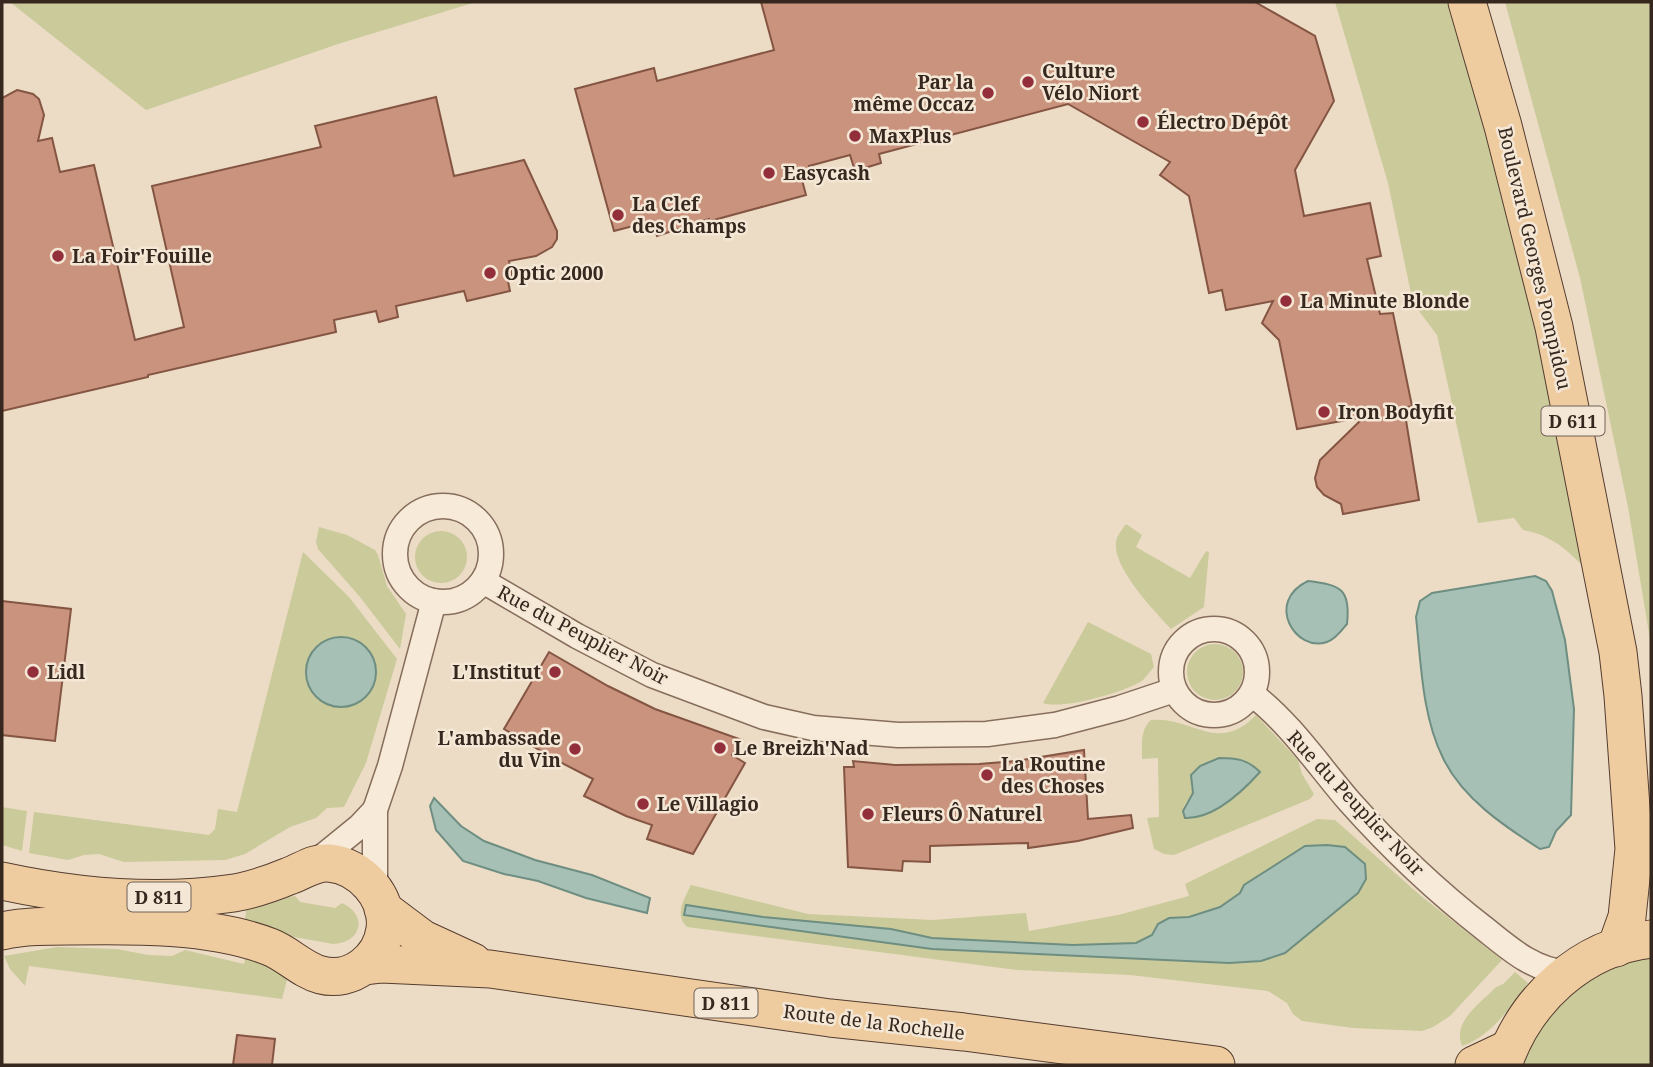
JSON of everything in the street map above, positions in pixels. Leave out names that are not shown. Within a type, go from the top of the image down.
[{"type":"main road","name":"Boulevard Georges Pompidou","points":[[1467,2],[1503,126],[1542,278],[1584,477],[1619,663],[1634,849],[1627,917],[1616,948]]},
{"type":"main road","name":"Boulevard Georges Pompidou","points":[[1486,2],[1524,134],[1567,312],[1604,488],[1651,738]]},
{"type":"main road","name":"Route de la Rochelle","points":[[2,881],[83,894],[189,897],[236,892],[275,882],[312,865],[327,863],[345,866],[363,877],[379,900],[423,939],[490,969]]},
{"type":"main road","points":[[366,965],[377,953],[383,940],[385,923],[379,900]]},
{"type":"main road","name":"Route de la Rochelle","points":[[2,931],[48,926],[173,928],[220,934],[269,947],[304,968],[329,977],[345,976],[366,965],[382,964],[490,969],[830,1018],[964,1032],[1216,1065]]},
{"type":"main road","points":[[1474,1065],[1506,1057],[1524,1020],[1544,995],[1567,973],[1591,958],[1651,939]]},
{"type":"street","points":[[447,506],[470,514],[486,532],[491,552],[488,572],[483,581],[473,592],[461,599],[447,602],[420,596],[401,576],[396,562],[400,534],[414,516],[424,510],[447,506]]},
{"type":"street","name":"Rue du Peuplier Noir","points":[[483,581],[611,655],[652,675],[764,717],[813,728],[898,735],[987,734],[1055,725],[1174,690]]},
{"type":"street","points":[[379,900],[375,810],[390,766],[434,601]]},
{"type":"street","points":[[1215,628],[1230,631],[1252,650],[1258,665],[1252,694],[1244,705],[1219,716],[1192,710],[1174,690],[1171,664],[1176,651],[1192,634],[1215,628]]},
{"type":"street","name":"Rue du Peuplier Noir","points":[[1252,694],[1294,735],[1359,811],[1449,901],[1534,965],[1552,972],[1567,973]]},
{"type":"street","points":[[312,865],[360,826],[375,810]]},
{"type":"green space","points":[[10,2],[476,2],[338,44],[146,110]]},
{"type":"green space","points":[[1335,2],[1451,2],[1524,275],[1583,566],[1556,543],[1523,530],[1514,518],[1478,523],[1437,335],[1413,303],[1388,183]]},
{"type":"green space","points":[[1505,2],[1651,2],[1651,645],[1628,507],[1580,278]]},
{"type":"green space","points":[[1126,524],[1142,535],[1136,547],[1190,578],[1206,551],[1209,552],[1204,607],[1171,629],[1135,587],[1119,561],[1117,538]]},
{"type":"green space","points":[[319,527],[347,535],[375,550],[387,586],[406,614],[400,649],[318,549],[316,542]]},
{"type":"green space","points":[[441,531],[451,533],[459,539],[465,547],[465,567],[459,575],[451,581],[441,583],[431,581],[423,575],[417,567],[415,557],[417,547],[423,539],[431,533]]},
{"type":"green space","points":[[303,552],[349,597],[397,659],[366,763],[344,807],[327,808],[316,818],[290,827],[245,854],[225,860],[124,862],[99,854],[68,860],[29,853],[34,812],[209,835],[215,829],[218,809],[237,812]]},
{"type":"green space","points":[[1088,622],[1151,654],[1154,667],[1135,685],[1109,694],[1079,702],[1052,705],[1043,703]]},
{"type":"green space","points":[[1210,644],[1220,644],[1235,652],[1241,661],[1241,683],[1235,692],[1220,700],[1210,700],[1192,688],[1187,677],[1187,667],[1199,649]]},
{"type":"green space","points":[[1256,715],[1298,760],[1302,774],[1314,794],[1310,799],[1174,855],[1154,849],[1147,818],[1159,817],[1158,758],[1142,759],[1142,738],[1147,724],[1151,720],[1166,720],[1217,733],[1242,727]],"holes":[[[1191,785],[1223,804],[1184,806],[1193,793]]]},
{"type":"green space","points":[[2,807],[27,811],[22,851],[2,845]]},
{"type":"green space","points":[[1317,819],[1335,820],[1421,896],[1502,960],[1450,1016],[1433,1027],[1422,1031],[1353,1028],[1302,1021],[1293,1014],[1287,1003],[1268,991],[1130,975],[1017,970],[687,927],[681,917],[683,901],[691,885],[808,914],[933,920],[1026,913],[1029,931],[1118,915],[1189,896],[1185,884]],"holes":[[[1240,893],[1358,893],[1285,953],[1261,961],[1229,963],[932,949],[684,915],[686,905],[763,917],[891,929],[932,938],[1073,945],[1136,943],[1152,935],[1158,924],[1169,918],[1189,917],[1220,907]]]},
{"type":"green space","points":[[295,896],[300,902],[335,908],[342,903],[351,908],[358,921],[355,934],[350,939],[333,944],[244,928],[247,903]]},
{"type":"green space","points":[[57,947],[117,949],[172,956],[185,950],[244,964],[247,951],[275,966],[287,980],[282,999],[29,966],[25,986],[10,969],[4,956]]},
{"type":"green space","points":[[1651,958],[1651,1065],[1523,1065],[1542,1027],[1572,994],[1609,970]]},
{"type":"green space","points":[[1515,972],[1528,983],[1491,1028],[1462,1046],[1460,1037],[1464,1021],[1496,987]]},
{"type":"shaded area","points":[[1535,576],[1546,581],[1552,591],[1565,640],[1574,709],[1571,815],[1556,831],[1549,847],[1540,849],[1485,810],[1461,786],[1443,758],[1427,707],[1416,617],[1420,601],[1432,593]]},
{"type":"shaded area","points":[[1308,581],[1328,584],[1341,590],[1345,596],[1347,624],[1330,641],[1315,643],[1305,640],[1289,624],[1288,601],[1295,590]]},
{"type":"shaded area","points":[[348,637],[361,643],[370,652],[374,658],[374,686],[366,697],[355,705],[334,707],[316,697],[308,686],[306,665],[316,647],[327,639]]},
{"type":"shaded area","points":[[1219,758],[1241,760],[1260,772],[1226,803],[1206,814],[1185,818],[1183,811],[1193,793],[1191,775],[1200,766]]},
{"type":"shaded area","points":[[434,798],[461,826],[484,841],[535,860],[592,875],[650,898],[647,913],[586,898],[538,881],[463,861],[436,830],[430,806]]},
{"type":"shaded area","points":[[1305,846],[1345,847],[1365,864],[1366,879],[1358,893],[1285,953],[1261,961],[1229,963],[932,949],[684,915],[686,905],[763,917],[891,929],[932,938],[1073,945],[1136,943],[1152,935],[1158,924],[1169,918],[1189,917],[1220,907],[1240,893],[1244,885]]},
{"type":"building","points":[[761,2],[1255,2],[1315,36],[1334,101],[1295,170],[1304,216],[1370,203],[1381,256],[1367,259],[1380,314],[1393,313],[1412,406],[1404,408],[1419,500],[1343,514],[1341,504],[1324,495],[1317,487],[1315,478],[1320,460],[1364,417],[1297,429],[1279,340],[1262,323],[1273,301],[1226,310],[1222,290],[1209,293],[1189,196],[1160,175],[1170,162],[1068,104],[879,154],[881,163],[855,171],[850,155],[809,166],[812,178],[802,180],[806,195],[710,221],[709,219],[657,236],[652,221],[614,231],[575,89],[654,68],[657,81],[774,50]]},
{"type":"building","points":[[17,90],[33,94],[39,99],[44,115],[38,141],[52,138],[60,172],[94,165],[135,340],[184,327],[152,186],[321,147],[315,126],[436,97],[454,176],[524,160],[557,231],[557,239],[552,247],[536,256],[509,261],[513,280],[508,281],[510,291],[467,301],[464,291],[396,306],[398,317],[379,322],[376,311],[334,320],[336,332],[2,411],[2,98]]},
{"type":"building","name":"Lidl","points":[[2,601],[71,609],[55,741],[2,735]]},
{"type":"building","points":[[549,652],[655,709],[742,740],[732,755],[745,763],[693,854],[647,839],[652,825],[584,796],[593,779],[504,729]]},
{"type":"building","points":[[1084,750],[1088,819],[1131,815],[1133,828],[1078,841],[1028,848],[1028,843],[930,846],[930,862],[903,861],[902,871],[848,867],[844,767],[854,767],[853,761],[895,765],[979,764]]},
{"type":"building","points":[[237,1035],[275,1039],[272,1065],[233,1065]]},
{"type":"place","name":"Culture Vélo Niort","points":[[1028,82]]},
{"type":"place","name":"Par la même Occaz","points":[[988,93]]},
{"type":"place","name":"Électro Dépôt","points":[[1143,122]]},
{"type":"place","name":"MaxPlus","points":[[855,136]]},
{"type":"place","name":"Easycash","points":[[769,173]]},
{"type":"place","name":"La Clef des Champs","points":[[618,215]]},
{"type":"place","name":"La Foir'Fouille","points":[[58,256]]},
{"type":"place","name":"Optic 2000","points":[[490,273]]},
{"type":"place","name":"La Minute Blonde","points":[[1286,301]]},
{"type":"place","name":"Iron Bodyfit","points":[[1324,412]]},
{"type":"place","name":"Lidl","points":[[33,672]]},
{"type":"place","name":"L'Institut","points":[[555,672]]},
{"type":"place","name":"Le Breizh'Nad","points":[[720,748]]},
{"type":"place","name":"L'ambassade du Vin","points":[[575,749]]},
{"type":"place","name":"La Routine des Choses","points":[[987,775]]},
{"type":"place","name":"Le Villagio","points":[[643,804]]},
{"type":"place","name":"Fleurs Ô Naturel","points":[[868,814]]}]
